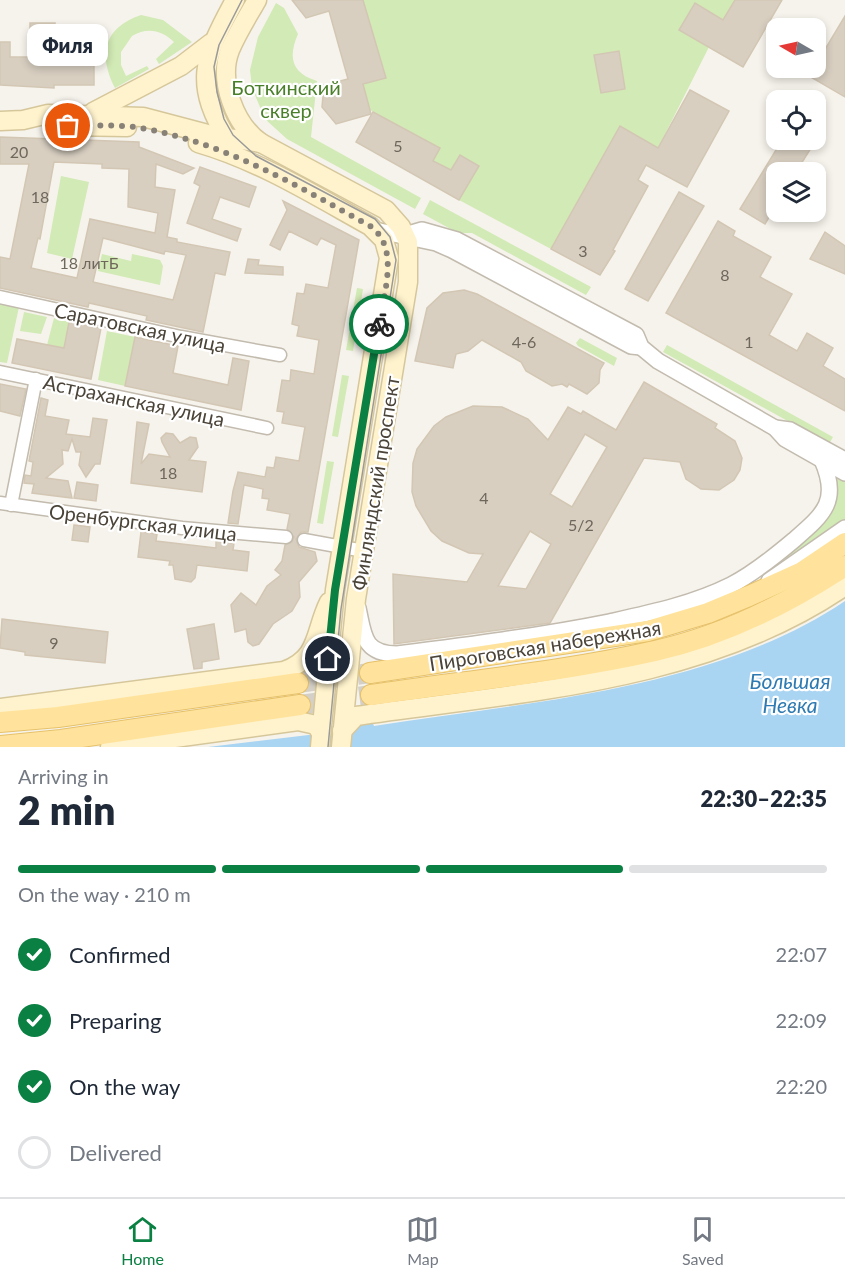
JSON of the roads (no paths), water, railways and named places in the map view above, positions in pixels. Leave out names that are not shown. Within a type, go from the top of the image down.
[{"type":"main road","points":[[235,0],[213,42],[206,61],[206,77],[214,109],[238,156]]},
{"type":"main road","points":[[257,0],[230,51],[227,75],[238,119],[261,143],[386,210],[405,235]]},
{"type":"main road","points":[[89,114],[182,66],[213,42]]},
{"type":"main road","points":[[0,120],[23,120],[48,114],[143,117],[227,138],[261,143]]},
{"type":"main road","points":[[209,146],[227,138],[238,119]]},
{"type":"main road","points":[[23,120],[48,126],[141,128],[238,156],[383,245]]},
{"type":"main road","name":"Финляндский проспект","points":[[342,739],[356,599],[408,282],[410,255],[405,235]]},
{"type":"main road","name":"Финляндский проспект","points":[[320,740],[335,590],[343,547],[383,245]]},
{"type":"main road","name":"Пироговская набережная","points":[[370,673],[648,631],[708,613],[749,596],[802,572],[845,543]]},
{"type":"main road","name":"Пироговская набережная","points":[[371,695],[656,651],[715,633],[768,611],[845,566]]},
{"type":"main road","points":[[342,739],[356,716],[654,669],[744,638],[808,608],[845,586]]},
{"type":"main road","points":[[0,708],[290,669],[306,659],[314,648],[320,620],[335,590]]},
{"type":"main road","points":[[0,722],[69,715],[298,683]]},
{"type":"main road","points":[[0,746],[61,740],[300,705]]},
{"type":"main road","points":[[111,747],[298,722],[316,725],[320,740]]},
{"type":"street","points":[[383,245],[422,230],[457,240],[636,335],[641,347],[658,361],[775,428],[785,439],[845,473]]},
{"type":"street","points":[[383,245],[405,235]]},
{"type":"street","name":"Саратовская улица","points":[[0,297],[181,337],[280,355]]},
{"type":"street","name":"Астраханская улица","points":[[0,372],[267,428]]},
{"type":"street","points":[[5,504],[36,379]]},
{"type":"street","points":[[775,428],[790,430],[845,460]]},
{"type":"street","points":[[356,599],[366,641],[379,652],[388,654],[553,634],[648,614],[730,585],[787,546],[819,519],[830,495],[829,478],[822,460]]},
{"type":"street","name":"Оренбургская улица","points":[[5,504],[235,534],[286,537]]},
{"type":"street","points":[[749,596],[845,528]]},
{"type":"street","points":[[304,540],[364,551]]},
{"type":"water","name":"Большая Невка","points":[[845,601],[845,747],[208,747],[342,731],[372,721],[374,726],[618,688],[679,673],[737,655],[793,631]]},
{"type":"tunnel","points":[[298,683],[370,673]]},
{"type":"tunnel","points":[[300,705],[371,695]]},
{"type":"tram line","points":[[242,0],[219,45],[214,67],[224,119],[233,135],[256,156],[375,219],[390,237],[396,260],[341,609],[328,747]]},
{"type":"place","name":"Филя","points":[[68,126]]},
{"type":"park label","name":"Боткинский сквер","points":[[286,98]]}]
